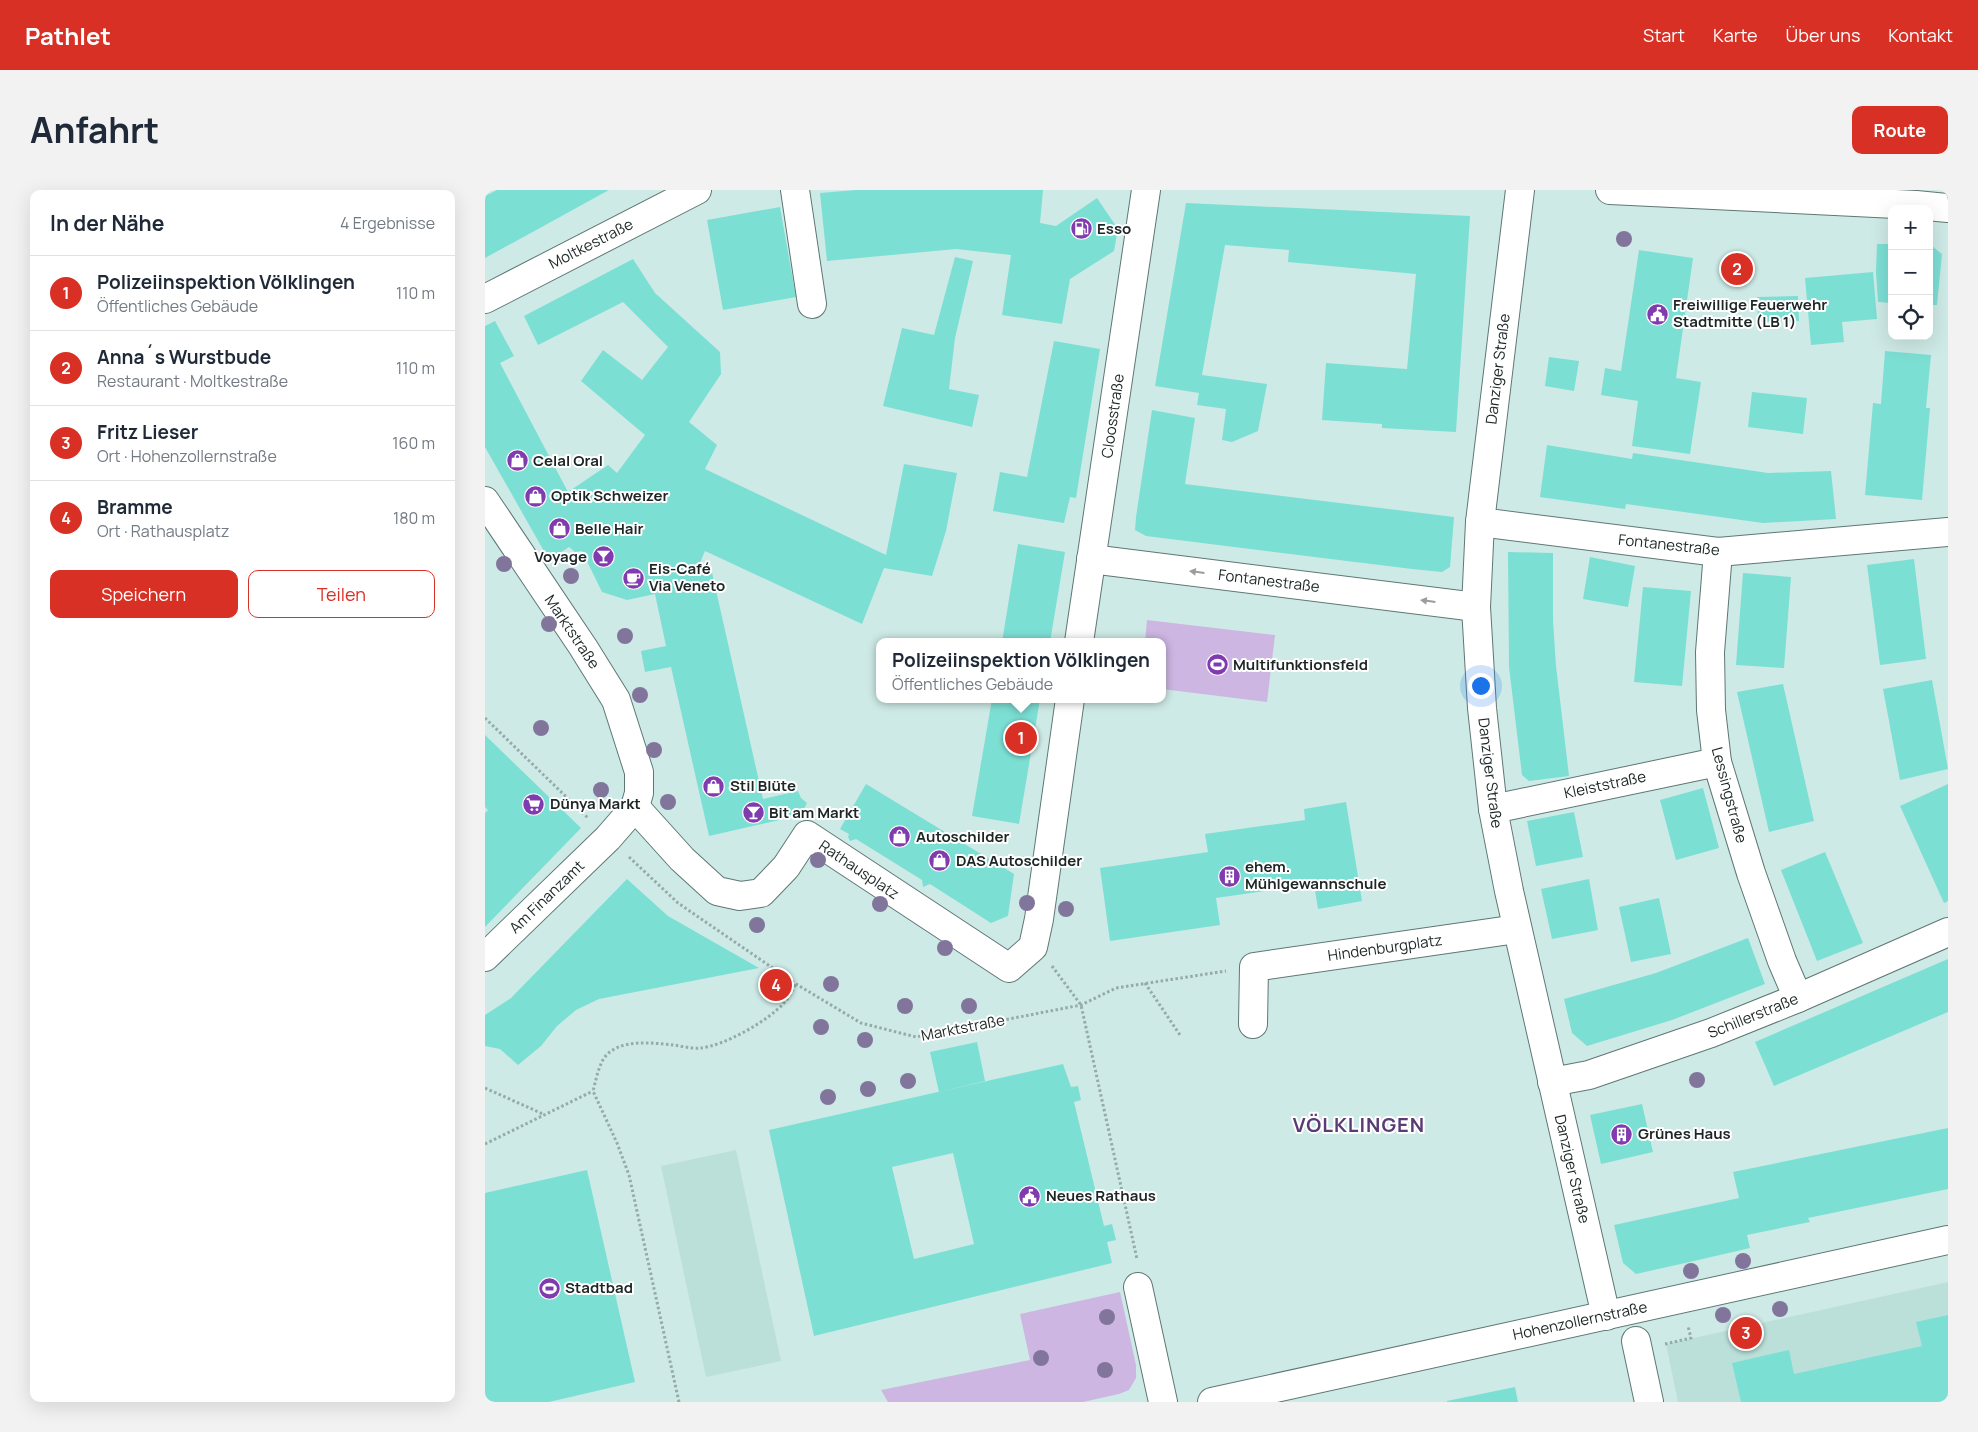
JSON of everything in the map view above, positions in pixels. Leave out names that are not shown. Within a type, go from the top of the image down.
[{"type":"street","name":"Moltkestraße","points":[[485,299],[697,190]]},
{"type":"street","points":[[795,190],[812,304]]},
{"type":"street","name":"Cloosstraße","points":[[1080,638],[1146,190]]},
{"type":"street","name":"Danziger Straße","points":[[1519,190],[1480,522],[1476,607],[1481,708],[1493,809],[1517,929],[1606,1316]]},
{"type":"street","points":[[1611,190],[1948,208]]},
{"type":"street","name":"Marktstraße","points":[[485,501],[583,646],[616,700],[639,772],[639,793],[635,807]]},
{"type":"street","name":"Fontanestraße","points":[[1480,522],[1718,552],[1948,532]]},
{"type":"street","name":"Lessingstraße","points":[[1718,552],[1710,652],[1711,710],[1717,762],[1751,873],[1782,961],[1798,998]]},
{"type":"street","name":"Fontanestraße","points":[[1091,559],[1476,607]]},
{"type":"street","points":[[1033,947],[1069,703]]},
{"type":"street","name":"Kleiststraße","points":[[1493,809],[1717,762]]},
{"type":"street","name":"Rathausplatz","points":[[635,807],[682,859],[717,891],[740,896],[761,893],[786,867],[807,835],[1009,968],[1033,947]]},
{"type":"street","name":"Am Finanzamt","points":[[485,956],[608,838],[635,807]]},
{"type":"street","name":"Hindenburgplatz","points":[[1254,967],[1517,929]]},
{"type":"street","name":"Schillerstraße","points":[[1552,1082],[1582,1077],[1608,1069],[1711,1033],[1798,998],[1948,932]]},
{"type":"street","points":[[1253,1024],[1254,967]]},
{"type":"street","name":"Hohenzollernstraße","points":[[1212,1402],[1948,1240]]},
{"type":"street","points":[[1138,1287],[1163,1402]]},
{"type":"street","points":[[1637,1345],[1649,1402]]},
{"type":"path","name":"Marktstraße","points":[[485,718],[608,838],[678,903],[796,984],[861,1023],[915,1037],[1081,1005],[1116,988],[1254,967]]},
{"type":"path","points":[[1033,947],[1054,969],[1081,1005],[1134,1241],[1138,1263],[1138,1287]]},
{"type":"path","points":[[679,1402],[629,1175],[617,1143],[593,1091],[599,1068],[605,1057],[618,1048],[634,1044],[656,1043],[699,1048],[730,1039],[763,1020],[784,1003],[796,984]]},
{"type":"path","points":[[1145,984],[1180,1035]]},
{"type":"path","points":[[485,1088],[543,1114]]},
{"type":"path","points":[[485,1144],[593,1091]]},
{"type":"path","points":[[1637,1345],[1691,1338],[1682,1299]]},
{"type":"shaded area","name":"Multifunktionsfeld","points":[[1147,620],[1275,635],[1267,702],[1166,689],[1166,638],[1145,638]]},
{"type":"shaded area","points":[[736,1150],[781,1361],[706,1377],[661,1166]]},
{"type":"shaded area","points":[[1948,1282],[1948,1402],[1678,1402],[1666,1344]]},
{"type":"shaded area","points":[[1120,1292],[1136,1365],[1136,1378],[1129,1390],[1083,1402],[888,1402],[881,1390],[1030,1360],[1020,1314]]},
{"type":"building","points":[[497,190],[609,190],[485,258],[485,196]]},
{"type":"building","points":[[856,190],[1043,190],[1040,223],[1056,226],[1097,198],[1118,229],[1114,251],[1070,279],[1062,324],[1002,315],[1011,255],[956,249],[827,261],[820,193]]},
{"type":"building","points":[[1186,203],[1470,216],[1456,432],[1382,428],[1382,424],[1322,420],[1326,363],[1407,369],[1416,274],[1288,262],[1289,250],[1225,245],[1202,375],[1267,384],[1258,431],[1232,442],[1222,440],[1226,409],[1197,405],[1199,393],[1155,386]]},
{"type":"building","points":[[780,207],[796,297],[723,310],[707,220]]},
{"type":"building","points":[[1877,244],[1888,244],[1888,303],[1878,302]]},
{"type":"building","points":[[1933,247],[1942,254],[1937,305],[1933,305]]},
{"type":"building","name":"Freiwillige Feuerwehr Stadtmitte (LB 1)","points":[[1639,250],[1693,258],[1676,378],[1701,382],[1690,454],[1632,446],[1638,401],[1601,395],[1605,368],[1621,371]]},
{"type":"building","points":[[955,257],[973,261],[955,338],[949,389],[979,395],[972,427],[883,406],[902,328],[934,335]]},
{"type":"building","points":[[1726,258],[1751,262],[1749,280],[1724,277]]},
{"type":"building","points":[[633,259],[655,293],[720,352],[721,374],[689,422],[717,445],[705,469],[886,555],[904,464],[957,473],[946,531],[932,576],[884,568],[862,624],[705,551],[697,570],[711,568],[763,799],[798,791],[801,798],[807,803],[801,815],[709,836],[671,667],[645,672],[641,651],[666,646],[655,594],[627,600],[602,592],[582,551],[575,552],[569,547],[549,560],[485,447],[485,326],[495,321],[514,356],[500,363],[568,492],[608,465],[617,473],[645,435],[581,381],[603,350],[642,380],[668,347],[623,302],[538,345],[524,316]]},
{"type":"building","points":[[1873,272],[1877,319],[1842,322],[1844,342],[1811,345],[1805,278]]},
{"type":"building","points":[[1798,296],[1799,321],[1758,322],[1757,297]]},
{"type":"building","points":[[1054,341],[1100,349],[1076,498],[1070,497],[1064,523],[993,511],[1000,472],[1027,477]]},
{"type":"building","points":[[1885,351],[1931,355],[1926,408],[1930,408],[1922,500],[1865,495],[1873,403],[1881,404]]},
{"type":"building","points":[[1549,357],[1579,361],[1574,391],[1545,386]]},
{"type":"building","points":[[1752,392],[1807,398],[1803,434],[1748,427]]},
{"type":"building","points":[[1152,410],[1195,418],[1185,484],[1454,517],[1450,567],[1442,572],[1412,569],[1146,536],[1135,530]]},
{"type":"building","points":[[1547,445],[1632,459],[1633,453],[1768,473],[1831,471],[1836,519],[1763,523],[1626,504],[1625,509],[1540,497]]},
{"type":"building","points":[[1018,544],[1065,552],[1051,638],[1003,638]]},
{"type":"building","points":[[1508,552],[1553,553],[1553,621],[1556,666],[1569,776],[1529,781],[1522,775],[1509,667]]},
{"type":"building","points":[[1590,557],[1635,566],[1628,607],[1583,599]]},
{"type":"building","points":[[1914,559],[1926,659],[1880,665],[1867,565]]},
{"type":"building","points":[[1743,573],[1791,577],[1784,668],[1736,665]]},
{"type":"building","points":[[1643,587],[1691,591],[1682,686],[1634,682]]},
{"type":"building","points":[[1932,680],[1948,769],[1900,780],[1883,689]]},
{"type":"building","points":[[1783,684],[1814,821],[1769,832],[1737,692]]},
{"type":"building","points":[[991,703],[1039,703],[1019,824],[972,816]]},
{"type":"building","points":[[485,735],[581,828],[485,927],[485,813],[488,810],[485,807]]},
{"type":"building","points":[[866,784],[1014,874],[1008,916],[991,923],[930,884],[923,887],[922,880],[856,839],[850,841],[849,834],[840,829]]},
{"type":"building","points":[[1948,784],[1948,901],[1944,903],[1900,806]]},
{"type":"building","points":[[1703,788],[1719,848],[1676,860],[1660,800]]},
{"type":"building","name":"ehem. Mühlgewannschule","points":[[1346,802],[1362,901],[1318,909],[1314,884],[1216,898],[1220,925],[1110,941],[1100,868],[1208,852],[1205,834],[1305,820],[1304,809]]},
{"type":"building","points":[[1574,812],[1583,857],[1536,866],[1527,821]]},
{"type":"building","points":[[1825,852],[1863,943],[1817,961],[1781,870]]},
{"type":"building","points":[[627,879],[668,916],[759,968],[599,999],[576,1010],[557,1026],[541,1046],[518,1065],[500,1049],[485,1046],[485,1015],[511,998]]},
{"type":"building","points":[[1589,879],[1598,930],[1552,939],[1541,889]]},
{"type":"building","points":[[1659,898],[1671,954],[1631,962],[1619,907]]},
{"type":"building","points":[[1748,938],[1765,984],[1672,1020],[1587,1046],[1572,1033],[1564,999],[1656,973]]},
{"type":"building","points":[[1948,959],[1948,1012],[1774,1086],[1755,1042]]},
{"type":"building","points":[[977,1042],[985,1081],[939,1092],[930,1052]]},
{"type":"building","name":"Neues Rathaus","points":[[1063,1064],[1071,1087],[1078,1086],[1081,1100],[1074,1102],[1104,1226],[1112,1224],[1116,1240],[1107,1242],[1112,1263],[814,1336],[769,1130]],"holes":[[[953,1153],[974,1244],[914,1259],[892,1167]]]},
{"type":"building","name":"Grünes Haus","points":[[1642,1104],[1653,1152],[1601,1164],[1590,1115]]},
{"type":"building","points":[[1948,1128],[1948,1189],[1808,1218],[1810,1222],[1747,1235],[1750,1248],[1694,1261],[1636,1274],[1623,1263],[1614,1225],[1739,1198],[1733,1172]]},
{"type":"building","name":"Stadtbad","points":[[587,1170],[635,1382],[549,1402],[485,1402],[485,1193]]},
{"type":"building","points":[[1948,1315],[1948,1402],[1741,1402],[1732,1363],[1789,1350],[1794,1374],[1922,1346],[1916,1322]]},
{"type":"building","points":[[1515,1387],[1518,1402],[1447,1402],[1447,1401]]},
{"type":"place","name":"Esso","points":[[1081,229]]},
{"type":"place","name":"Anna´s Wurstbude","points":[[1737,269]]},
{"type":"place","name":"Freiwillige Feuerwehr Stadtmitte (LB 1)","points":[[1657,314]]},
{"type":"place","name":"Celal Oral","points":[[517,461]]},
{"type":"place","name":"Optik Schweizer","points":[[535,496]]},
{"type":"place","name":"Belle Hair","points":[[559,529]]},
{"type":"place","name":"Voyage","points":[[603,557]]},
{"type":"place","name":"Eis-Café Via Veneto","points":[[633,578]]},
{"type":"place","name":"Multifunktionsfeld","points":[[1217,665]]},
{"type":"place","name":"Polizeiinspektion Völklingen","points":[[1021,738]]},
{"type":"place","name":"Stil Blüte","points":[[714,786]]},
{"type":"place","name":"Dünya Markt","points":[[534,804]]},
{"type":"place","name":"Bit am Markt","points":[[753,813]]},
{"type":"place","name":"Autoschilder","points":[[900,837]]},
{"type":"place","name":"DAS Autoschilder","points":[[940,861]]},
{"type":"place","name":"ehem. Mühlgewannschule","points":[[1229,876]]},
{"type":"place","name":"Bramme","points":[[776,985]]},
{"type":"place","name":"Grünes Haus","points":[[1622,1134]]},
{"type":"place","name":"Neues Rathaus","points":[[1030,1196]]},
{"type":"place","name":"Stadtbad","points":[[549,1288]]},
{"type":"place","name":"Fritz Lieser","points":[[1746,1333]]},
{"type":"district","name":"VÖLKLINGEN","points":[[1359,1125]]}]
